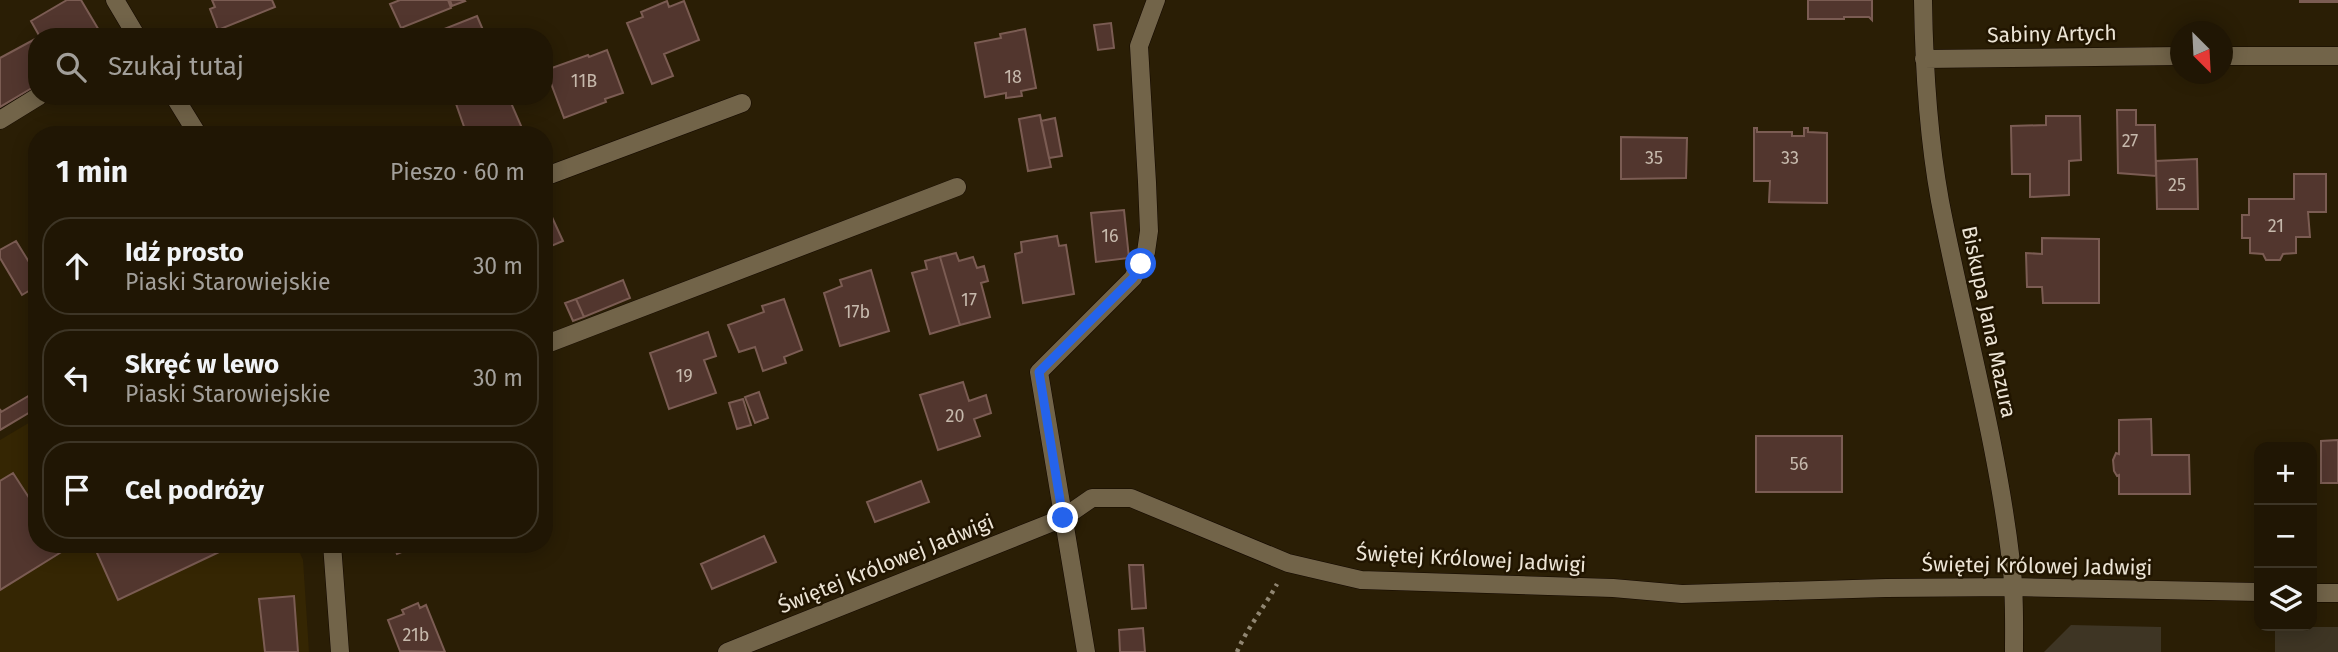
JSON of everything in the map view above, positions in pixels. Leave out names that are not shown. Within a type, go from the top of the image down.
[{"type":"street","points":[[115,0],[132,28]]},
{"type":"street","points":[[1086,652],[1039,372],[1133,278],[1146,252],[1149,231],[1139,47],[1156,0]]},
{"type":"street","name":"Biskupa Jana Mazura","points":[[1923,0],[1928,115],[1940,200],[2000,491],[2013,587],[2014,652]]},
{"type":"street","name":"Sabiny Artych","points":[[1924,59],[2170,56]]},
{"type":"street","points":[[2233,56],[2338,56]]},
{"type":"street","points":[[0,120],[28,103]]},
{"type":"street","points":[[553,174],[742,103]]},
{"type":"street","points":[[180,105],[192,126]]},
{"type":"street","points":[[553,342],[957,187]]},
{"type":"street","name":"Świętej Królowej Jadwigi","points":[[727,652],[1063,518],[1091,498],[1131,498],[1288,563],[1362,580],[1602,588],[1682,594],[2013,587],[2254,592]]},
{"type":"street","points":[[333,553],[340,652]]},
{"type":"street","points":[[2317,593],[2338,593]]},
{"type":"path","points":[[1237,652],[1288,563]]},
{"type":"shaded area","points":[[28,423],[28,553],[300,553],[303,560],[309,652],[0,652],[0,440]]},
{"type":"shaded area","points":[[2071,625],[2161,627],[2161,652],[2044,652]]},
{"type":"shaded area","points":[[2317,627],[2338,627],[2338,652],[2275,652],[2275,631],[2317,631]]},
{"type":"building","points":[[67,0],[81,0],[98,28],[35,28],[31,21]]},
{"type":"building","points":[[212,0],[272,0],[275,7],[217,28],[210,9],[215,7]]},
{"type":"building","points":[[400,0],[448,0],[451,8],[401,28],[390,4]]},
{"type":"building","points":[[450,0],[464,0],[465,1],[452,6]]},
{"type":"building","points":[[1808,0],[1872,0],[1872,20],[1869,17],[1808,19]]},
{"type":"building","points":[[2338,0],[2338,2],[2300,2]]},
{"type":"building","points":[[667,1],[669,7],[684,1],[699,40],[664,54],[673,76],[652,84],[627,23],[643,17],[641,12]]},
{"type":"building","points":[[477,16],[482,28],[447,28]]},
{"type":"building","points":[[1111,23],[1114,48],[1098,50],[1094,25]]},
{"type":"building","points":[[1025,29],[1036,88],[1021,91],[1022,96],[1006,98],[1006,93],[985,97],[975,43],[1001,38],[1000,34]]},
{"type":"building","points":[[28,43],[28,90],[0,107],[0,58]]},
{"type":"building","points":[[607,50],[623,93],[564,118],[553,89],[553,68],[588,55],[589,57]]},
{"type":"building","points":[[456,105],[512,105],[521,126],[464,126]]},
{"type":"building","points":[[2117,110],[2136,110],[2136,125],[2155,125],[2156,176],[2118,173]]},
{"type":"building","points":[[1040,115],[1051,167],[1028,171],[1019,119]]},
{"type":"building","points":[[2046,116],[2080,116],[2081,160],[2069,161],[2069,195],[2030,197],[2030,174],[2012,174],[2011,126],[2046,125]]},
{"type":"building","points":[[1055,118],[1062,156],[1049,158],[1041,121]]},
{"type":"building","points":[[1754,128],[1757,128],[1757,132],[1792,132],[1792,136],[1804,136],[1804,128],[1808,128],[1808,132],[1827,133],[1827,203],[1769,202],[1770,181],[1754,181]]},
{"type":"building","points":[[1621,137],[1687,138],[1686,178],[1621,179]]},
{"type":"building","points":[[2197,159],[2198,209],[2157,209],[2156,161]]},
{"type":"building","points":[[2294,174],[2326,174],[2326,212],[2308,212],[2310,237],[2296,237],[2296,253],[2283,254],[2280,260],[2266,260],[2263,254],[2250,253],[2250,238],[2242,238],[2242,215],[2249,215],[2249,199],[2294,199]]},
{"type":"building","points":[[1124,210],[1129,258],[1096,262],[1091,213]]},
{"type":"building","points":[[553,219],[563,241],[553,245]]},
{"type":"building","points":[[1057,236],[1059,246],[1066,245],[1074,294],[1023,303],[1015,254],[1022,252],[1021,242]]},
{"type":"building","points":[[2042,238],[2099,239],[2099,303],[2043,303],[2042,287],[2027,287],[2026,253],[2042,254]]},
{"type":"building","points":[[16,241],[28,260],[28,291],[22,295],[0,258],[0,250]]},
{"type":"building","points":[[956,253],[959,261],[973,257],[977,268],[984,266],[988,281],[981,283],[990,317],[960,325],[940,257]]},
{"type":"building","points":[[940,257],[960,325],[930,334],[912,273],[927,269],[925,261]]},
{"type":"building","points":[[871,270],[889,331],[840,346],[824,293],[842,286],[840,280]]},
{"type":"building","points":[[623,280],[630,298],[584,317],[576,299]]},
{"type":"building","points":[[576,299],[584,317],[573,321],[565,303]]},
{"type":"building","points":[[784,299],[802,350],[784,357],[786,363],[763,371],[755,347],[739,352],[728,325],[764,312],[762,306]]},
{"type":"building","points":[[708,332],[716,356],[704,360],[716,393],[669,409],[650,353]]},
{"type":"building","points":[[963,382],[969,401],[986,395],[991,413],[974,419],[980,436],[938,450],[920,395]]},
{"type":"building","points":[[759,392],[768,418],[755,423],[745,397]]},
{"type":"building","points":[[28,396],[28,413],[0,430],[0,409],[1,412]]},
{"type":"building","points":[[743,399],[751,425],[737,429],[729,403]]},
{"type":"building","points":[[2151,419],[2152,455],[2189,455],[2190,494],[2119,494],[2119,475],[2114,471],[2113,460],[2116,453],[2119,454],[2119,420]]},
{"type":"building","points":[[1756,436],[1842,436],[1842,492],[1756,492]]},
{"type":"building","points":[[2338,440],[2338,483],[2321,483],[2321,441]]},
{"type":"building","points":[[13,473],[28,496],[28,553],[60,553],[0,590],[0,481]]},
{"type":"building","points":[[921,481],[929,502],[875,522],[867,502]]},
{"type":"building","points":[[764,536],[776,562],[712,589],[701,564]]},
{"type":"building","points":[[97,553],[217,553],[118,600]]},
{"type":"building","points":[[1129,565],[1143,565],[1146,608],[1132,609]]},
{"type":"building","points":[[294,596],[298,652],[265,652],[259,599]]},
{"type":"building","points":[[418,603],[420,608],[426,605],[445,652],[400,651],[388,620],[404,614],[402,610]]},
{"type":"building","points":[[1143,628],[1145,652],[1120,652],[1119,630]]},
{"type":"route","points":[[1063,518],[1039,372],[1133,278],[1141,264]]}]
